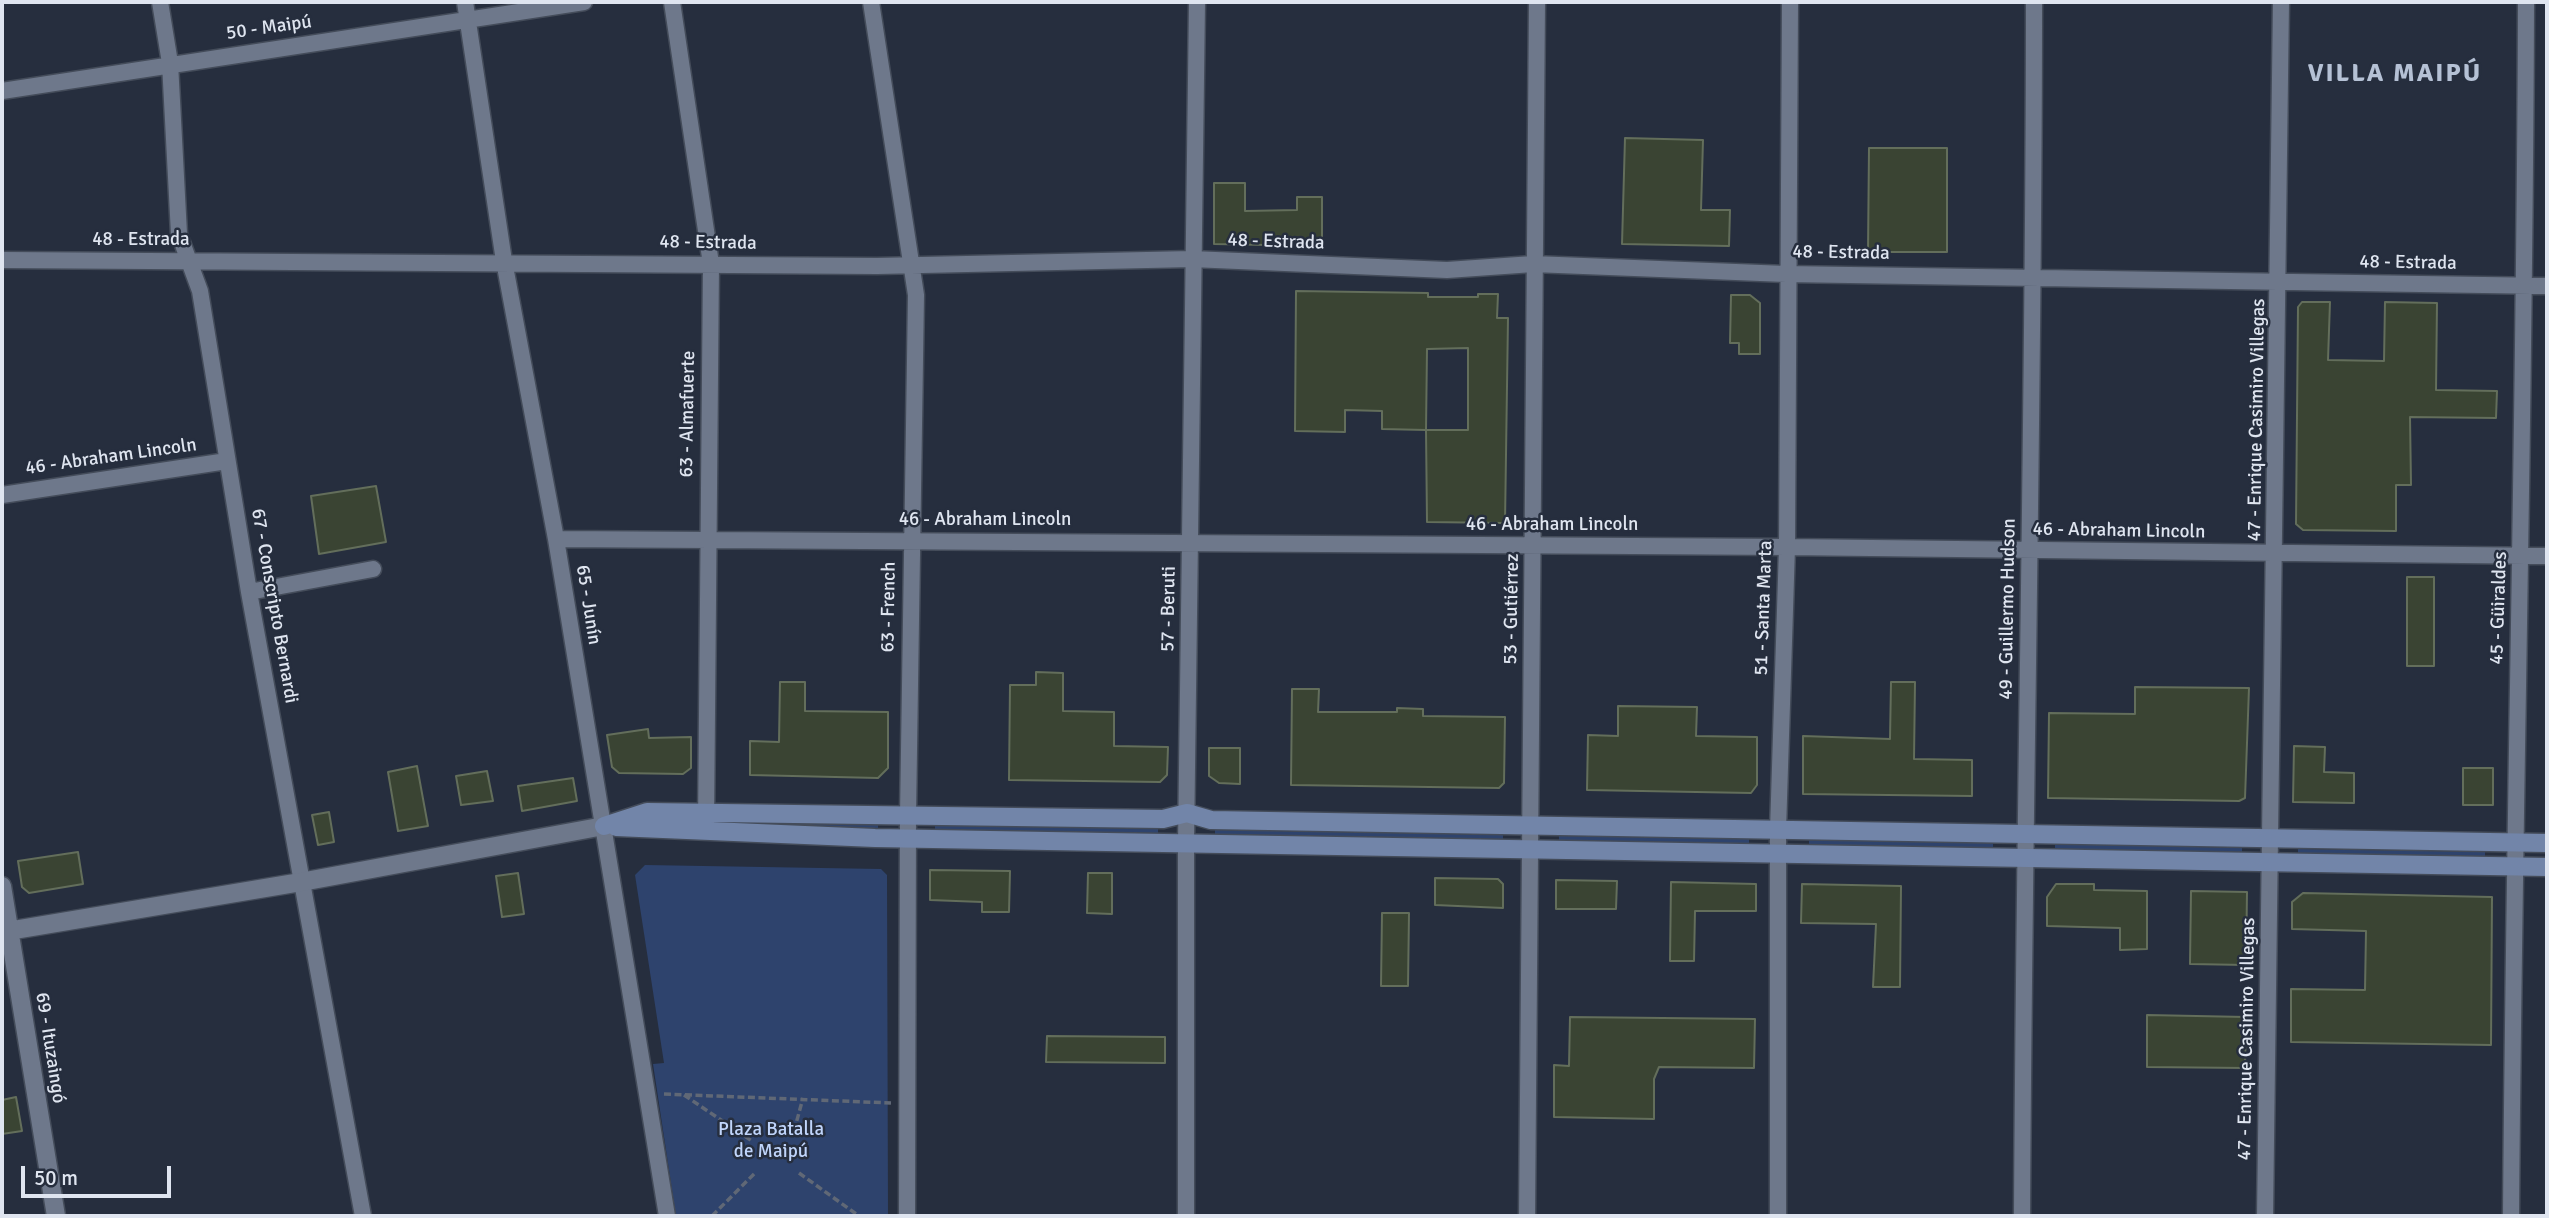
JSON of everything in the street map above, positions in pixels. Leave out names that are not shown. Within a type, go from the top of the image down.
[{"type":"main road","points":[[604,827],[647,812],[1163,819],[1187,813],[1211,820],[2547,843]]},
{"type":"main road","points":[[604,827],[908,839],[2547,867]]},
{"type":"street","name":"67 - Conscripto Bernardi","points":[[160,2],[170,63],[179,234],[200,291],[249,592],[363,1216]]},
{"type":"street","name":"65 - Junín","points":[[466,2],[504,261],[556,539],[667,1216]]},
{"type":"street","name":"50 - Maipú","points":[[2,92],[170,63],[469,22],[584,2]]},
{"type":"street","name":"63 - Almafuerte","points":[[672,2],[711,264],[706,830]]},
{"type":"street","name":"63 - French","points":[[871,2],[914,265],[916,295],[908,815],[907,1216]]},
{"type":"street","name":"57 - Beruti","points":[[1186,1216],[1186,844],[1197,2]]},
{"type":"street","name":"53 - Gutiérrez","points":[[1527,1216],[1537,2]]},
{"type":"street","name":"51 - Santa Marta","points":[[1778,1216],[1778,830],[1787,547],[1786,274],[1790,2]]},
{"type":"street","name":"49 - Guillermo Hudson","points":[[2022,1216],[2024,834],[2034,276],[2034,2]]},
{"type":"street","name":"47 - Enrique Casimiro Villegas","points":[[2265,1216],[2280,282],[2281,2]]},
{"type":"street","name":"45 - Güiraldes","points":[[2511,1216],[2513,843],[2522,556],[2526,2]]},
{"type":"street","name":"48 - Estrada","points":[[2,260],[914,265],[1192,259],[1447,270],[1533,264],[1786,274],[2547,286]]},
{"type":"street","name":"46 - Abraham Lincoln","points":[[2,495],[227,461]]},
{"type":"street","name":"46 - Abraham Lincoln","points":[[556,539],[1787,547],[2276,555],[2547,556]]},
{"type":"street","points":[[249,592],[373,569]]},
{"type":"street","points":[[6,932],[604,827]]},
{"type":"street","name":"69 - Ituzaingó","points":[[2,886],[6,932],[56,1216]]},
{"type":"path","points":[[646,1094],[907,1104]]},
{"type":"path","points":[[683,1095],[752,1141]]},
{"type":"path","points":[[794,1131],[803,1098]]},
{"type":"path","points":[[712,1216],[755,1173]]},
{"type":"path","points":[[799,1174],[859,1216]]},
{"type":"green space","points":[[738,822],[878,824],[878,829],[737,826]]},
{"type":"green space","points":[[935,825],[1158,829],[1158,833],[935,830]]},
{"type":"green space","points":[[1215,830],[1503,835],[1503,839],[1215,834]]},
{"type":"green space","points":[[1559,836],[1749,839],[1749,844],[1559,840]]},
{"type":"green space","points":[[1809,840],[1993,843],[1993,848],[1809,845]]},
{"type":"green space","points":[[2055,844],[2242,848],[2242,852],[2055,849]]},
{"type":"green space","points":[[2298,849],[2485,852],[2485,857],[2298,853]]},
{"type":"green space","name":"Plaza Batalla de Maipú","points":[[645,865],[881,869],[887,875],[888,1216],[676,1216],[653,1064],[664,1063],[635,875]]},
{"type":"building","points":[[1625,138],[1703,140],[1701,210],[1730,210],[1729,246],[1622,244]]},
{"type":"building","points":[[1869,148],[1947,148],[1947,252],[1868,252]]},
{"type":"building","points":[[1214,183],[1245,183],[1245,211],[1297,210],[1297,197],[1322,197],[1322,246],[1214,244]]},
{"type":"building","points":[[1296,291],[1428,293],[1428,297],[1478,297],[1478,294],[1498,294],[1497,318],[1508,318],[1505,523],[1427,522],[1426,430],[1382,429],[1382,411],[1345,410],[1345,432],[1295,431]],"holes":[[[1468,348],[1468,430],[1426,430],[1427,349]]]},
{"type":"building","points":[[1731,295],[1750,295],[1760,303],[1760,354],[1739,354],[1739,343],[1730,343]]},
{"type":"building","points":[[2302,302],[2330,302],[2328,360],[2384,361],[2385,302],[2437,303],[2436,390],[2497,391],[2496,418],[2410,417],[2411,485],[2396,485],[2396,531],[2303,530],[2296,524],[2298,307]]},
{"type":"building","points":[[376,486],[386,542],[319,554],[311,496]]},
{"type":"building","points":[[2407,577],[2434,577],[2434,666],[2407,666]]},
{"type":"building","points":[[1036,672],[1063,673],[1063,711],[1114,712],[1114,746],[1168,747],[1167,775],[1160,782],[1009,780],[1010,685],[1036,685]]},
{"type":"building","points":[[780,682],[805,682],[805,711],[888,712],[888,768],[878,778],[750,775],[750,741],[779,742]]},
{"type":"building","points":[[1891,682],[1915,682],[1914,759],[1972,760],[1972,796],[1803,794],[1803,736],[1890,739]]},
{"type":"building","points":[[2135,687],[2249,688],[2245,798],[2239,801],[2048,798],[2049,713],[2135,714]]},
{"type":"building","points":[[1292,689],[1319,689],[1318,712],[1397,712],[1397,708],[1423,709],[1423,716],[1505,717],[1504,783],[1499,788],[1291,785]]},
{"type":"building","points":[[1618,706],[1697,707],[1696,736],[1757,737],[1757,785],[1751,793],[1587,790],[1588,735],[1618,736]]},
{"type":"building","points":[[648,729],[649,738],[691,737],[691,768],[683,774],[619,773],[612,767],[607,735]]},
{"type":"building","points":[[2294,746],[2325,747],[2324,772],[2354,773],[2354,803],[2293,802]]},
{"type":"building","points":[[1209,748],[1240,748],[1240,784],[1219,783],[1209,776]]},
{"type":"building","points":[[417,766],[428,826],[398,831],[388,772]]},
{"type":"building","points":[[2463,768],[2493,768],[2493,805],[2463,805]]},
{"type":"building","points":[[487,771],[493,801],[461,805],[456,776]]},
{"type":"building","points":[[573,778],[577,801],[522,811],[518,786]]},
{"type":"building","points":[[329,812],[334,842],[318,845],[312,815]]},
{"type":"building","points":[[78,852],[83,884],[29,893],[22,887],[18,861]]},
{"type":"building","points":[[930,870],[1010,871],[1009,912],[982,912],[982,902],[930,900]]},
{"type":"building","points":[[518,873],[524,914],[502,917],[496,876]]},
{"type":"building","points":[[1088,873],[1112,873],[1112,914],[1087,913]]},
{"type":"building","points":[[1435,878],[1498,879],[1503,884],[1503,908],[1435,905]]},
{"type":"building","points":[[1556,880],[1617,881],[1616,909],[1556,909]]},
{"type":"building","points":[[1671,882],[1756,884],[1756,911],[1695,911],[1694,961],[1670,961]]},
{"type":"building","points":[[1802,884],[1901,886],[1900,987],[1873,987],[1876,924],[1801,923]]},
{"type":"building","points":[[2056,884],[2094,884],[2094,890],[2147,891],[2147,949],[2120,950],[2120,928],[2047,926],[2047,897]]},
{"type":"building","points":[[2191,891],[2247,892],[2246,965],[2190,964]]},
{"type":"building","points":[[2303,893],[2492,897],[2491,1045],[2291,1042],[2291,989],[2365,990],[2366,931],[2292,929],[2292,902]]},
{"type":"building","points":[[1382,913],[1409,913],[1408,986],[1381,986]]},
{"type":"building","points":[[2147,1015],[2246,1017],[2245,1068],[2147,1067]]},
{"type":"building","points":[[1570,1017],[1755,1019],[1754,1068],[1659,1067],[1654,1079],[1654,1119],[1554,1117],[1554,1065],[1569,1066]]},
{"type":"building","points":[[1047,1036],[1165,1037],[1165,1063],[1046,1062]]},
{"type":"building","points":[[16,1097],[22,1131],[2,1134],[2,1100]]},
{"type":"district","name":"VILLA MAIPÚ","points":[[2395,74]]}]
